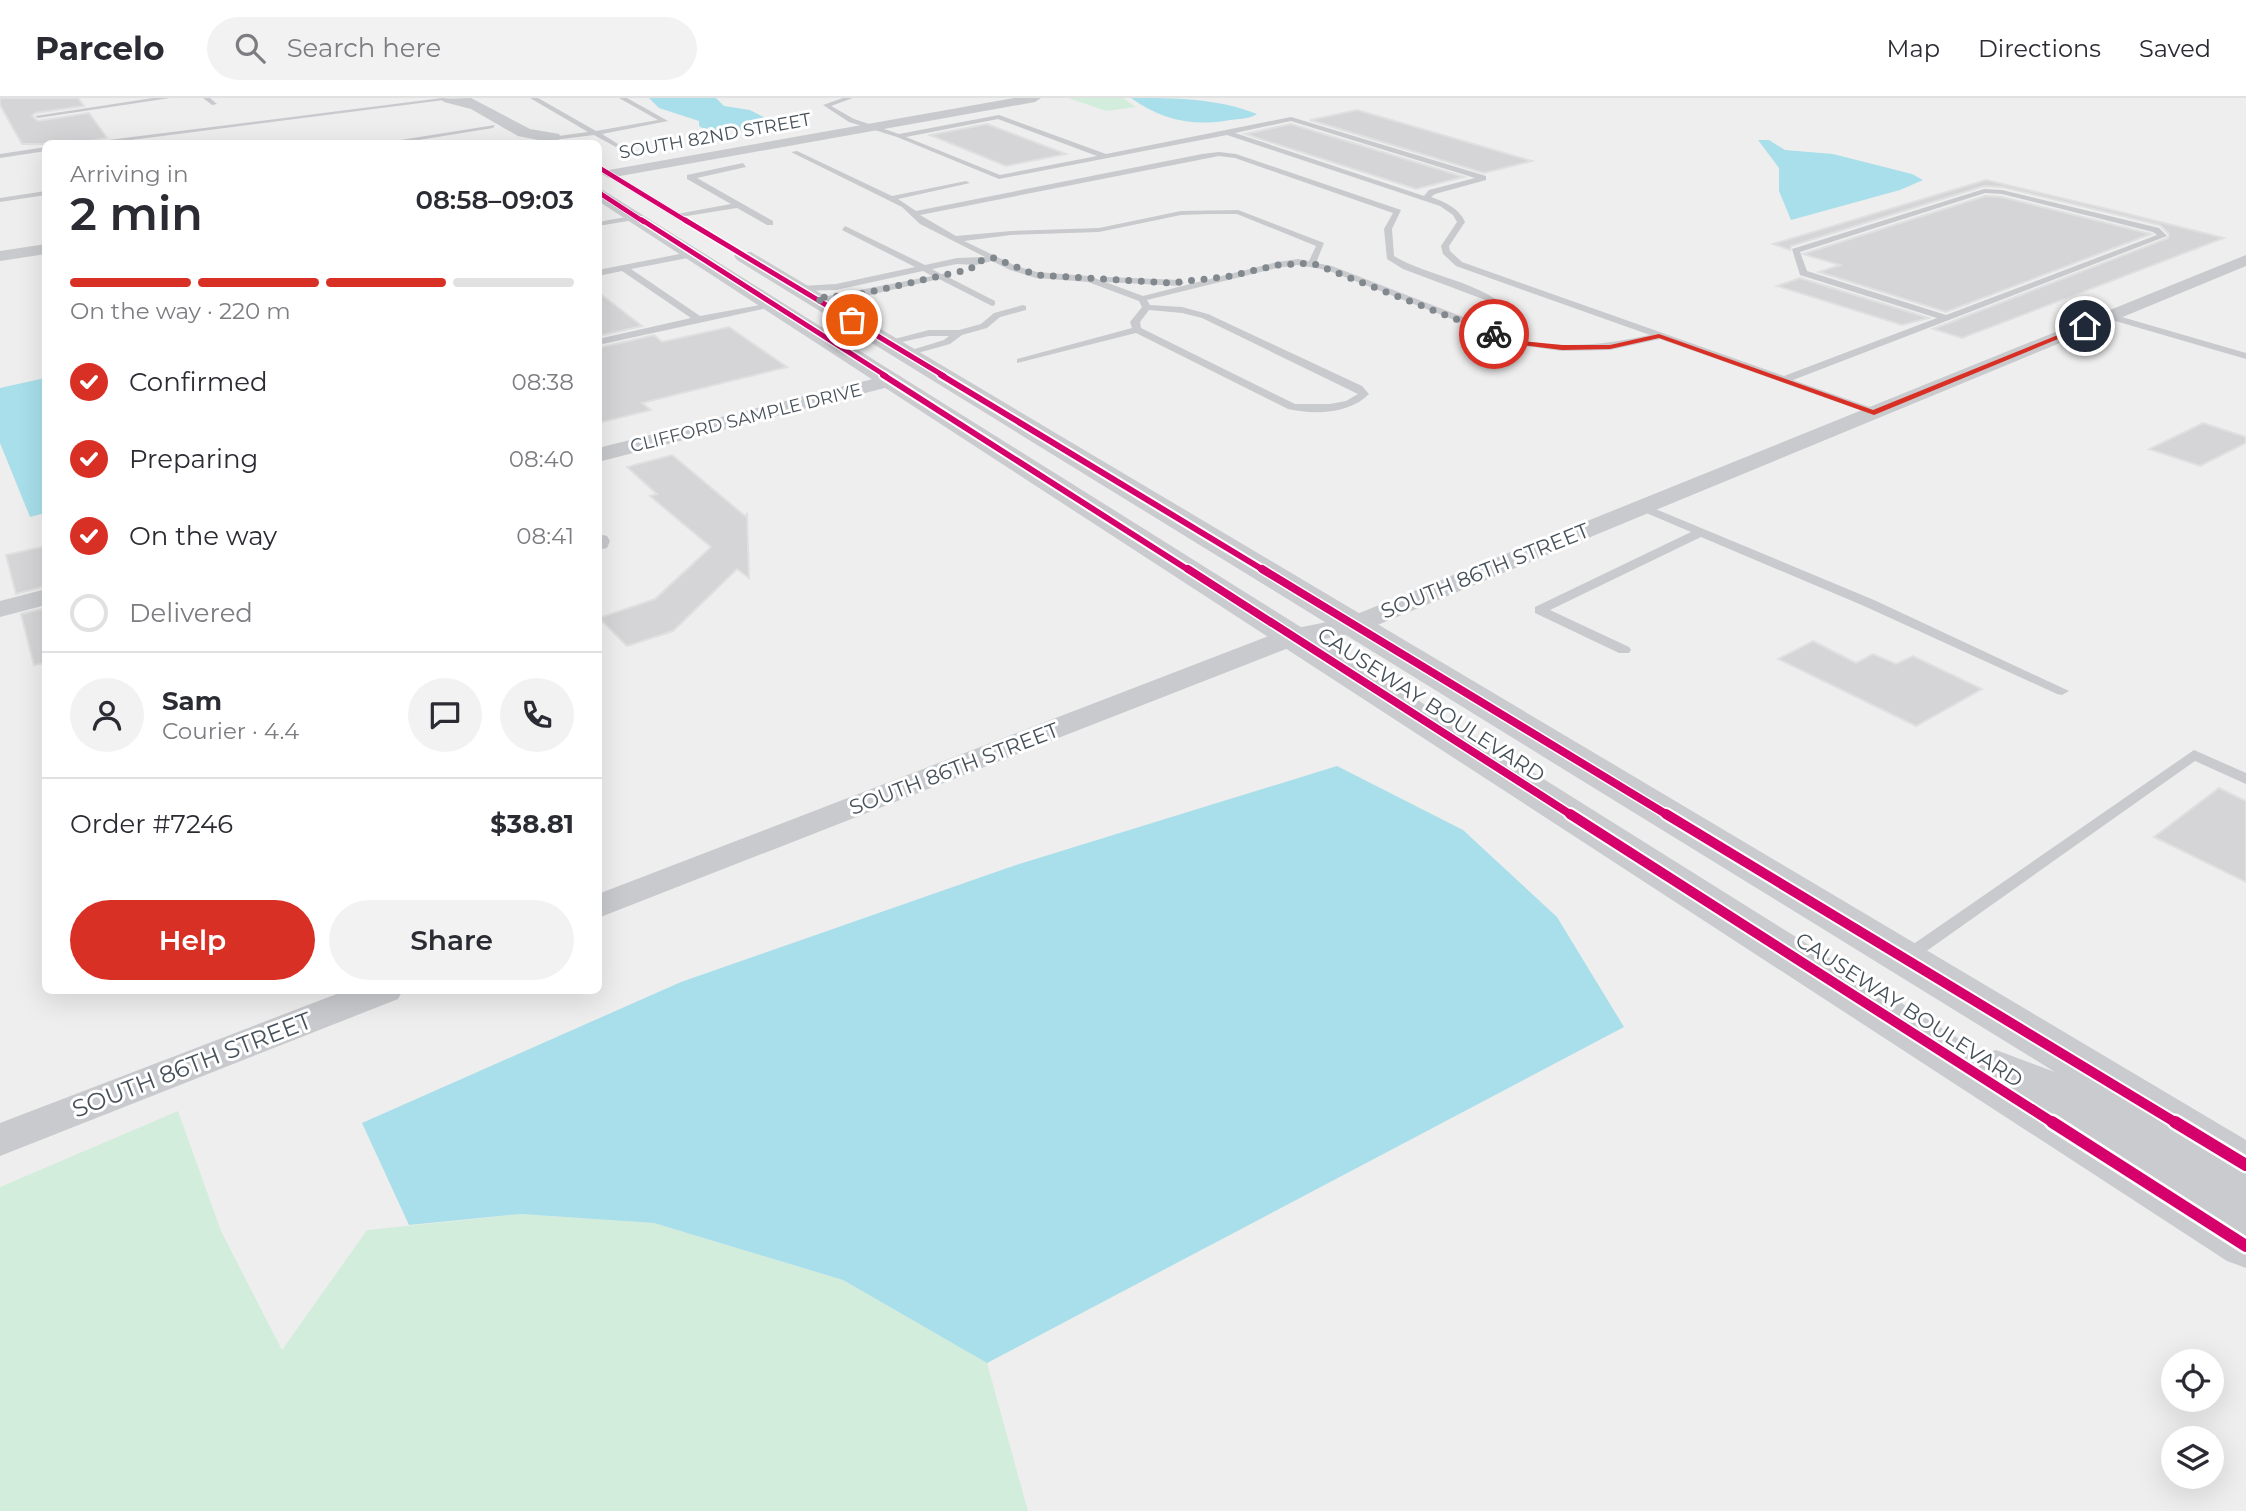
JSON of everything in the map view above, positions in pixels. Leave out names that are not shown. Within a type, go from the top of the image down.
[{"type":"main road","points":[[448,98],[470,101],[531,137],[550,140]]},
{"type":"main road","points":[[448,98],[515,140]]},
{"type":"main road","points":[[489,98],[555,140]]},
{"type":"main road","name":"CAUSEWAY BOULEVARD","points":[[602,180],[637,217],[666,223],[695,254],[2246,1246]]},
{"type":"main road","name":"CAUSEWAY BOULEVARD","points":[[602,180],[666,223],[808,293],[2246,1165]]},
{"type":"main road","points":[[776,305],[807,310],[917,379],[951,394],[981,398]]},
{"type":"main road","points":[[1913,1034],[2045,1086],[2246,1203]]},
{"type":"street","name":"SOUTH 82ND STREET","points":[[602,179],[1026,99]]},
{"type":"street","points":[[0,256],[42,250]]},
{"type":"street","name":"SOUTH 86TH STREET","points":[[602,905],[1292,637],[1354,625],[2246,260]]},
{"type":"street","name":"CLIFFORD SAMPLE DRIVE","points":[[602,454],[893,380]]},
{"type":"street","points":[[0,609],[42,598]]},
{"type":"street","name":"SOUTH 86TH STREET","points":[[0,1140],[375,994]]},
{"type":"lane","points":[[38,116],[167,98]]},
{"type":"lane","points":[[206,98],[214,104]]},
{"type":"lane","points":[[111,140],[448,98]]},
{"type":"lane","points":[[533,98],[616,145]]},
{"type":"lane","points":[[562,140],[665,121],[622,98]]},
{"type":"lane","points":[[850,98],[827,105],[832,111],[872,128],[899,136],[999,177],[1292,119],[1483,178],[1432,192],[1426,198]]},
{"type":"lane","points":[[899,136],[999,117],[1104,156]]},
{"type":"lane","points":[[405,140],[493,126]]},
{"type":"lane","points":[[1227,132],[1439,202],[1461,218],[1445,246],[1451,258],[1459,264],[1874,412]]},
{"type":"lane","points":[[0,156],[42,150]]},
{"type":"lane","points":[[795,152],[891,198],[923,222],[956,239],[1036,275],[1171,283],[1231,276]]},
{"type":"lane","points":[[915,214],[1202,156],[1236,156],[1398,212],[1388,229],[1390,257],[1406,267],[1491,299],[1501,308],[1498,317],[1474,326]]},
{"type":"lane","points":[[743,165],[690,177],[770,223]]},
{"type":"lane","points":[[891,198],[966,183]]},
{"type":"lane","points":[[1783,380],[1947,318],[1972,308],[2163,236],[2157,230],[2003,192],[1984,191],[1795,251],[1803,273],[1947,318]]},
{"type":"lane","points":[[0,200],[42,194]]},
{"type":"lane","points":[[666,223],[737,205]]},
{"type":"lane","points":[[956,239],[1011,233],[1099,230],[1181,213],[1238,212],[1321,245],[1312,263]]},
{"type":"lane","points":[[602,223],[637,217]]},
{"type":"lane","points":[[845,228],[992,303]]},
{"type":"lane","points":[[602,272],[695,254]]},
{"type":"lane","points":[[808,293],[957,261],[976,262],[994,258]]},
{"type":"lane","points":[[808,293],[849,296],[971,269],[976,262]]},
{"type":"lane","points":[[1137,330],[1135,322],[1144,303],[1277,265],[1312,263],[1521,343],[1562,348],[1610,347],[1659,336]]},
{"type":"lane","points":[[624,268],[698,319]]},
{"type":"lane","points":[[1020,361],[1137,330],[1292,407],[1310,410],[1327,408],[1359,399],[1364,394],[1358,388],[1205,316],[1144,303],[1088,279]]},
{"type":"lane","points":[[602,341],[743,309],[776,305]]},
{"type":"lane","points":[[898,347],[929,333],[959,333],[984,326],[997,314],[1023,308]]},
{"type":"lane","points":[[2108,316],[2246,356]]},
{"type":"lane","points":[[898,347],[947,342],[959,333]]},
{"type":"lane","points":[[1641,507],[1869,603],[2062,691]]},
{"type":"lane","points":[[1624,650],[1540,610],[1701,532]]},
{"type":"lane","points":[[1905,958],[2194,755],[2246,779]]},
{"type":"green space","points":[[1068,98],[1123,98],[1136,107],[1106,111]]},
{"type":"green space","points":[[178,1111],[221,1231],[282,1350],[367,1230],[521,1214],[654,1223],[843,1280],[987,1363],[1028,1511],[0,1511],[0,1187]]},
{"type":"water","points":[[649,98],[716,98],[724,106],[750,110],[779,125],[737,131],[714,131],[699,126],[699,121],[659,108]]},
{"type":"water","points":[[1131,98],[1211,102],[1257,114],[1217,122],[1191,122],[1154,112]]},
{"type":"water","points":[[1758,140],[1769,140],[1785,150],[1833,154],[1912,174],[1923,180],[1900,190],[1791,220],[1779,191],[1779,168]]},
{"type":"water","points":[[42,379],[42,514],[30,517],[0,443],[0,388]]},
{"type":"water","points":[[1337,766],[1463,830],[1557,917],[1624,1027],[987,1363],[843,1280],[654,1223],[521,1214],[409,1225],[362,1123],[681,982],[1013,866]]},
{"type":"building","points":[[0,98],[78,98],[84,106],[35,113],[32,116],[38,121],[89,113],[107,138],[42,140],[42,144],[22,144],[0,105]]},
{"type":"building","points":[[1357,110],[1532,161],[1484,173],[1310,120]]},
{"type":"building","points":[[987,124],[1066,154],[1006,166],[930,135]]},
{"type":"building","points":[[1291,124],[1464,177],[1416,189],[1245,134]]},
{"type":"building","points":[[1986,180],[2224,238],[1962,338],[1933,329],[2168,238],[2169,234],[2160,225],[2003,187],[1984,186],[1791,246],[1790,250],[1773,244]]},
{"type":"building","points":[[1985,196],[2002,197],[2151,234],[1946,312],[1819,272],[1840,265],[1803,254]]},
{"type":"building","points":[[1800,278],[1929,318],[1902,325],[1777,286]]},
{"type":"building","points":[[602,295],[642,326],[602,335]]},
{"type":"building","points":[[729,327],[787,367],[642,403],[651,410],[602,422],[602,347],[654,335],[662,342]]},
{"type":"building","points":[[2203,423],[2246,437],[2246,443],[2200,466],[2149,449]]},
{"type":"building","points":[[672,455],[745,516],[747,514],[749,578],[737,569],[673,631],[627,646],[602,621],[602,617],[655,599],[711,547],[650,496],[657,494],[627,467]]},
{"type":"building","points":[[42,547],[42,587],[16,594],[6,555]]},
{"type":"building","points":[[42,609],[42,664],[34,665],[21,614]]},
{"type":"building","points":[[1813,641],[1856,663],[1873,654],[1896,664],[1913,656],[1982,689],[1916,726],[1778,659]]},
{"type":"building","points":[[2219,788],[2246,801],[2246,882],[2154,837]]},
{"type":"cycle path","points":[[602,169],[2246,1165]]},
{"type":"cycle path","points":[[602,195],[2246,1246]]},
{"type":"way so far","points":[[852,320],[816,298],[861,294],[971,269],[976,262],[994,258],[1013,268],[1036,275],[1171,283],[1197,282],[1297,262],[1329,268],[1494,334]]},
{"type":"route","points":[[1494,334],[1521,343],[1562,348],[1610,347],[1659,336],[1874,412],[2085,326]]}]
